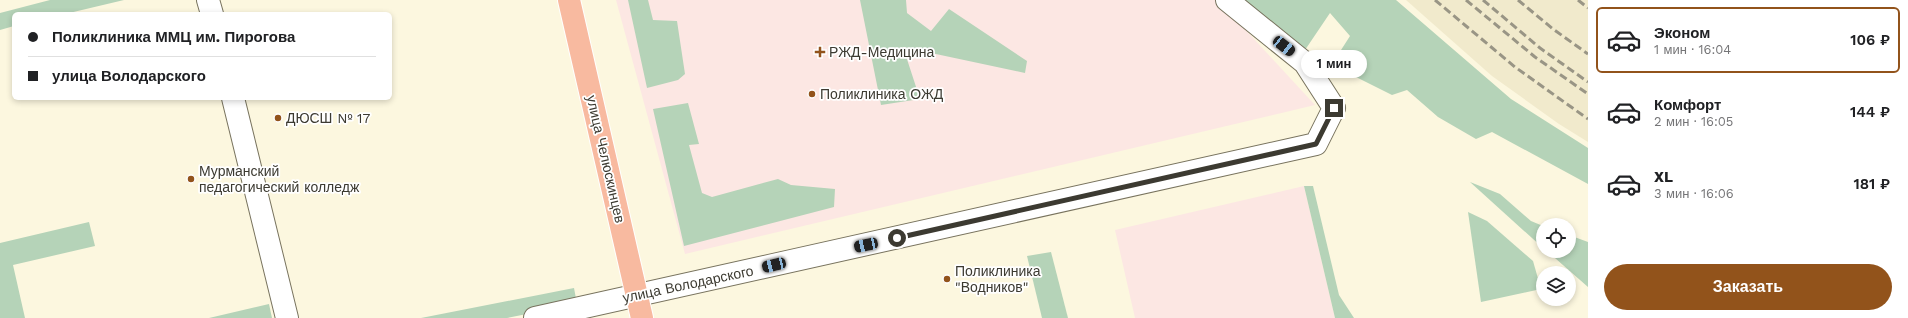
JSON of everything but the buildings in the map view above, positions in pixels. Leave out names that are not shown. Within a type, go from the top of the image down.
[{"type":"main road","name":"улица Челюскинцев","points":[[570,0],[642,318]]},
{"type":"street","points":[[208,0],[211,12]]},
{"type":"street","name":"улица Володарского","points":[[535,318],[1316,144],[1334,108],[1306,63],[1227,0]]},
{"type":"street","points":[[233,100],[287,318]]},
{"type":"shaded area","points":[[616,0],[1218,0],[1315,105],[685,254]]},
{"type":"shaded area","points":[[1406,0],[1588,0],[1588,142],[1559,124],[1492,76]]},
{"type":"shaded area","points":[[1304,186],[1335,318],[1135,318],[1115,230]]},
{"type":"green space","points":[[50,0],[124,0],[73,12],[12,12],[12,27],[0,30],[0,13]]},
{"type":"green space","points":[[628,0],[648,0],[653,20],[677,21],[685,74],[678,80],[647,88]]},
{"type":"green space","points":[[860,0],[906,0],[907,13],[931,31],[949,9],[1027,61],[1025,73],[903,47],[920,99],[881,105]]},
{"type":"green space","points":[[1241,0],[1396,0],[1511,99],[1588,148],[1588,184],[1492,132],[1476,139],[1438,117],[1407,90],[1392,95],[1356,77],[1334,61],[1350,36],[1330,13],[1305,50]]},
{"type":"green space","points":[[688,103],[699,144],[689,145],[702,193],[712,197],[778,179],[791,185],[835,189],[834,207],[684,246],[653,109]]},
{"type":"green space","points":[[1470,182],[1500,194],[1531,221],[1536,223],[1536,242]]},
{"type":"green space","points":[[1304,186],[1313,186],[1339,295],[1354,318],[1335,318]]},
{"type":"green space","points":[[1468,212],[1487,221],[1533,261],[1536,272],[1536,290],[1481,302]]},
{"type":"green space","points":[[89,222],[95,246],[13,265],[25,318],[0,318],[0,243]]},
{"type":"green space","points":[[1576,238],[1588,242],[1588,287],[1576,276],[1576,266],[1564,266],[1555,258],[1576,258]]},
{"type":"green space","points":[[1051,252],[1068,318],[1042,318],[1027,256]]},
{"type":"green space","points":[[574,288],[577,304],[507,318],[421,318]]},
{"type":"green space","points":[[269,304],[272,318],[209,318]]},
{"type":"railway","points":[[1435,0],[1515,67],[1588,119]]},
{"type":"railway","points":[[1466,0],[1535,57],[1588,94]]},
{"type":"railway","points":[[1483,0],[1540,48],[1588,82]]},
{"type":"railway","points":[[1518,0],[1553,29],[1588,54]]},
{"type":"railway","points":[[1578,0],[1588,8]]},
{"type":"place","name":"РЖД-Медицина","points":[[820,52]]},
{"type":"place","name":"Поликлиника ОЖД","points":[[812,94]]},
{"type":"place","name":"ДЮСШ № 17","points":[[278,118]]},
{"type":"place","name":"Мурманский педагогический колледж","points":[[191,179]]},
{"type":"place","name":"Поликлиника \"Водников\"","points":[[947,279]]},
{"type":"route","points":[[897,238],[1316,144],[1334,108]]}]
